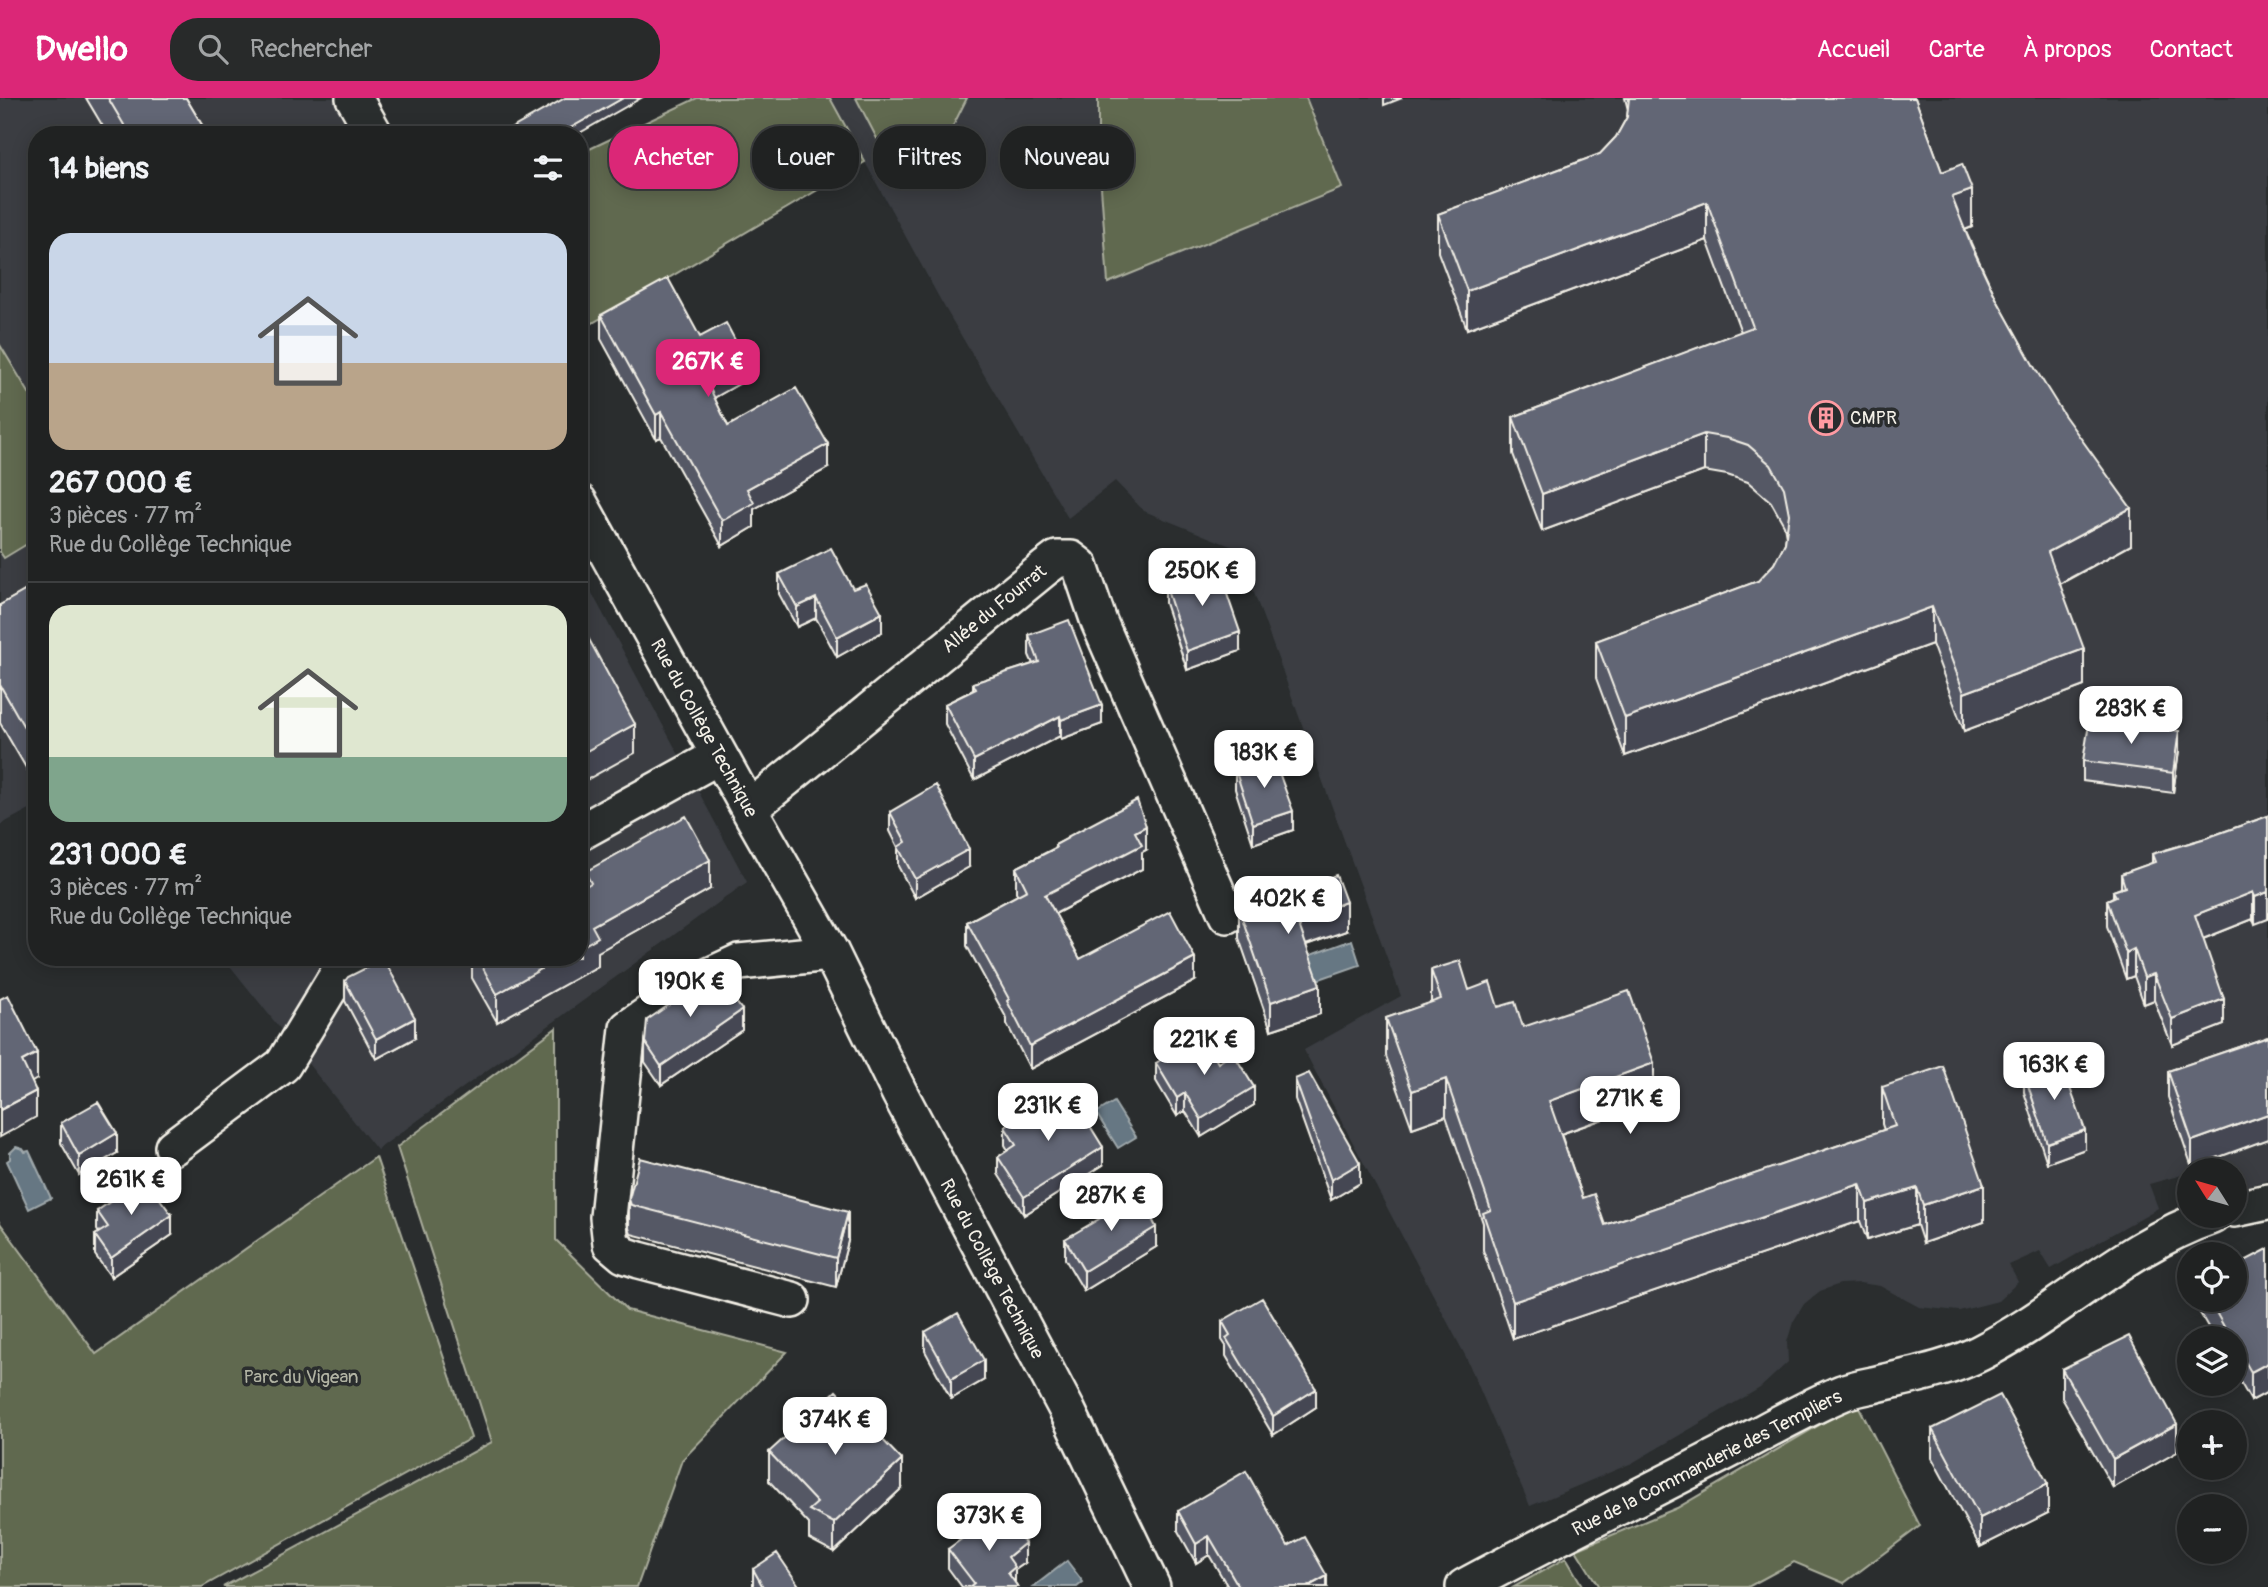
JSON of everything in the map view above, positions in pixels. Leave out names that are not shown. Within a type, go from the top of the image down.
[{"type":"street","points":[[354,98],[370,126]]},
{"type":"street","name":"Rue du Collège Technique","points":[[588,518],[831,953],[900,1094],[1067,1410],[1152,1587]]},
{"type":"street","name":"Allée du Fourrat","points":[[749,809],[1045,568],[1057,559],[1071,559],[1080,566],[1099,622],[1227,915]]},
{"type":"street","points":[[588,828],[719,756]]},
{"type":"street","points":[[792,1300],[639,1260],[624,1255],[611,1244],[608,1217],[628,1028],[694,983],[739,962],[831,953]]},
{"type":"street","points":[[173,1147],[283,1065],[343,966]]},
{"type":"street","points":[[2247,1206],[2268,1202]]},
{"type":"street","name":"Rue de la Commanderie des Templiers","points":[[1464,1587],[1844,1392],[1942,1368],[1977,1355],[2012,1336],[2137,1251],[2180,1228]]},
{"type":"shaded area","points":[[0,98],[334,98],[353,126],[28,126],[28,810],[0,825]]},
{"type":"shaded area","points":[[830,98],[2268,98],[2268,1180],[2247,1186],[2247,1158],[2177,1158],[2177,1176],[2149,1184],[2158,1208],[2051,1269],[2040,1251],[2009,1265],[2018,1282],[1998,1301],[1959,1311],[1919,1307],[1880,1286],[1860,1283],[1840,1284],[1820,1291],[1804,1304],[1793,1322],[1787,1342],[1788,1362],[1760,1388],[1632,1463],[1530,1506],[1466,1357],[1304,1050],[1401,996],[1238,549],[1144,511],[1115,481],[1068,518],[941,301],[880,189],[986,189],[986,126],[873,126],[873,177],[859,151],[859,126],[845,126]]},
{"type":"shaded area","points":[[588,586],[747,882],[377,1150],[230,966],[588,966]]},
{"type":"green space","points":[[697,98],[830,98],[845,126],[752,126],[752,189],[819,189],[588,326],[588,150],[609,140],[609,189],[738,189],[738,126],[638,126]]},
{"type":"green space","points":[[856,98],[967,98],[953,126],[873,126],[873,131]]},
{"type":"green space","points":[[1098,98],[1306,98],[1342,188],[1108,283],[1101,189],[1134,189],[1134,126],[1098,126]]},
{"type":"green space","points":[[859,151],[865,162],[859,166]]},
{"type":"green space","points":[[0,345],[28,391],[28,543],[4,558],[0,552]]},
{"type":"green space","points":[[556,1028],[556,1240],[627,1310],[787,1352],[682,1460],[637,1587],[223,1587],[492,1442],[397,1147]]},
{"type":"green space","name":"Parc du Vigean","points":[[376,1157],[471,1438],[202,1587],[0,1587],[0,1223],[96,1354]]},
{"type":"green space","points":[[1857,1403],[1920,1526],[1844,1583],[1794,1562],[1748,1587],[1599,1587],[1576,1550],[1677,1508]]},
{"type":"green space","points":[[1566,1558],[1583,1587],[1514,1587]]},
{"type":"water","points":[[1352,940],[1360,965],[1314,981],[1305,957]]},
{"type":"water","points":[[1114,1102],[1136,1137],[1118,1148],[1096,1113]]},
{"type":"water","points":[[16,1147],[25,1152],[29,1151],[51,1198],[29,1209],[7,1161]]},
{"type":"water","points":[[1067,1561],[1083,1582],[1077,1587],[1033,1587]]},
{"type":"building","points":[[108,98],[186,98],[203,126],[125,126]]},
{"type":"building","points":[[565,98],[623,98],[574,126],[516,126]]},
{"type":"building","name":"CMPR","points":[[1629,98],[1915,98],[1942,172],[1962,164],[1972,190],[1952,197],[1997,300],[2064,415],[2131,508],[2048,552],[2084,649],[1964,693],[1932,607],[1625,718],[1596,641],[1758,581],[1774,564],[1785,543],[1789,514],[1784,488],[1771,465],[1748,445],[1704,434],[1542,494],[1513,417],[1753,327],[1707,202],[1467,291],[1438,214],[1600,154],[1616,137],[1627,117]]},
{"type":"building","points":[[668,278],[700,337],[726,323],[744,357],[705,378],[728,426],[796,388],[828,444],[747,489],[754,503],[722,521],[661,412],[656,415],[601,315]]},
{"type":"building","points":[[831,548],[853,589],[866,584],[882,613],[837,637],[816,598],[797,607],[779,574]]},
{"type":"building","points":[[1217,565],[1240,632],[1187,651],[1165,584]]},
{"type":"building","points":[[28,589],[28,734],[0,685],[0,605]]},
{"type":"building","points":[[1069,620],[1102,705],[1061,720],[1060,716],[974,760],[945,704],[976,689],[973,683],[1039,662],[1029,635]]},
{"type":"building","points":[[588,638],[635,724],[588,750]]},
{"type":"building","points":[[2090,718],[2179,731],[2173,773],[2083,761]]},
{"type":"building","points":[[1273,756],[1293,811],[1253,824],[1235,769]]},
{"type":"building","points":[[936,785],[969,849],[915,879],[898,847],[906,842],[890,812]]},
{"type":"building","points":[[1137,800],[1146,826],[1135,832],[1142,845],[1045,895],[1080,959],[1170,911],[1195,958],[1030,1046],[1007,1001],[1009,999],[967,922],[1027,890],[1016,868],[1056,848],[1055,845],[1067,837]]},
{"type":"building","points":[[686,816],[710,860],[592,926],[598,937],[588,943],[588,885],[591,883],[588,870]]},
{"type":"building","points":[[2268,816],[2268,892],[2255,897],[2253,892],[2195,915],[2224,999],[2172,1019],[2154,974],[2144,977],[2134,949],[2126,953],[2107,900],[2116,896],[2113,891],[2125,887],[2121,874],[2155,862],[2152,854]]},
{"type":"building","points":[[1336,875],[1346,902],[1297,919],[1320,985],[1271,1002],[1239,909]]},
{"type":"building","points":[[1460,961],[1469,990],[1490,982],[1498,1007],[1515,1002],[1523,1027],[1629,991],[1654,1063],[1549,1101],[1583,1198],[1594,1194],[1605,1225],[1895,1126],[1882,1087],[1943,1066],[1984,1185],[1923,1205],[1917,1188],[1867,1203],[1860,1184],[1513,1302],[1483,1213],[1491,1210],[1446,1079],[1412,1091],[1386,1018],[1441,999],[1431,970]]},
{"type":"building","points":[[370,966],[388,966],[415,1018],[376,1039],[345,981]]},
{"type":"building","points":[[482,966],[546,966],[497,994]]},
{"type":"building","points":[[716,975],[742,1010],[661,1066],[645,1042],[647,1020]]},
{"type":"building","points":[[8,995],[37,1053],[22,1061],[36,1091],[0,1110],[0,999]]},
{"type":"building","points":[[1201,1034],[1218,1063],[1233,1053],[1254,1087],[1201,1119],[1185,1093],[1177,1098],[1156,1063]]},
{"type":"building","points":[[2268,1037],[2268,1114],[2192,1141],[2168,1071]]},
{"type":"building","points":[[2060,1060],[2085,1130],[2047,1143],[2024,1073]]},
{"type":"building","points":[[1309,1073],[1360,1163],[1331,1180],[1295,1079]]},
{"type":"building","points":[[1069,1092],[1103,1147],[1024,1197],[998,1157],[1016,1145],[1005,1127],[1056,1094],[1059,1098]]},
{"type":"building","points":[[98,1102],[117,1133],[79,1156],[61,1123]]},
{"type":"building","points":[[640,1158],[848,1212],[836,1258],[631,1205],[629,1199]]},
{"type":"building","points":[[144,1178],[172,1215],[111,1258],[95,1235],[108,1227],[97,1211]]},
{"type":"building","points":[[1140,1195],[1156,1227],[1084,1271],[1065,1239]]},
{"type":"building","points":[[2268,1249],[2268,1363],[2251,1372],[2247,1365],[2247,1326],[2224,1326],[2216,1312],[2247,1312],[2247,1260]]},
{"type":"building","points":[[1262,1298],[1316,1389],[1273,1416],[1226,1338],[1230,1335],[1222,1321]]},
{"type":"building","points":[[958,1313],[984,1360],[951,1379],[925,1332]]},
{"type":"building","points":[[2129,1336],[2177,1424],[2113,1459],[2062,1369]]},
{"type":"building","points":[[836,1391],[902,1460],[834,1523],[809,1510],[817,1503],[769,1452]]},
{"type":"building","points":[[2000,1395],[2048,1484],[1980,1518],[1932,1429]]},
{"type":"building","points":[[1246,1471],[1288,1546],[1305,1537],[1327,1576],[1307,1587],[1239,1587],[1209,1536],[1196,1544],[1178,1511]]},
{"type":"building","points":[[1000,1511],[1025,1543],[1008,1557],[1015,1567],[1008,1573],[1018,1587],[969,1587],[974,1583],[948,1549]]},
{"type":"building","points":[[777,1553],[800,1587],[763,1587],[753,1569]]},
{"type":"place","name":"CMPR","points":[[1826,418]]}]
